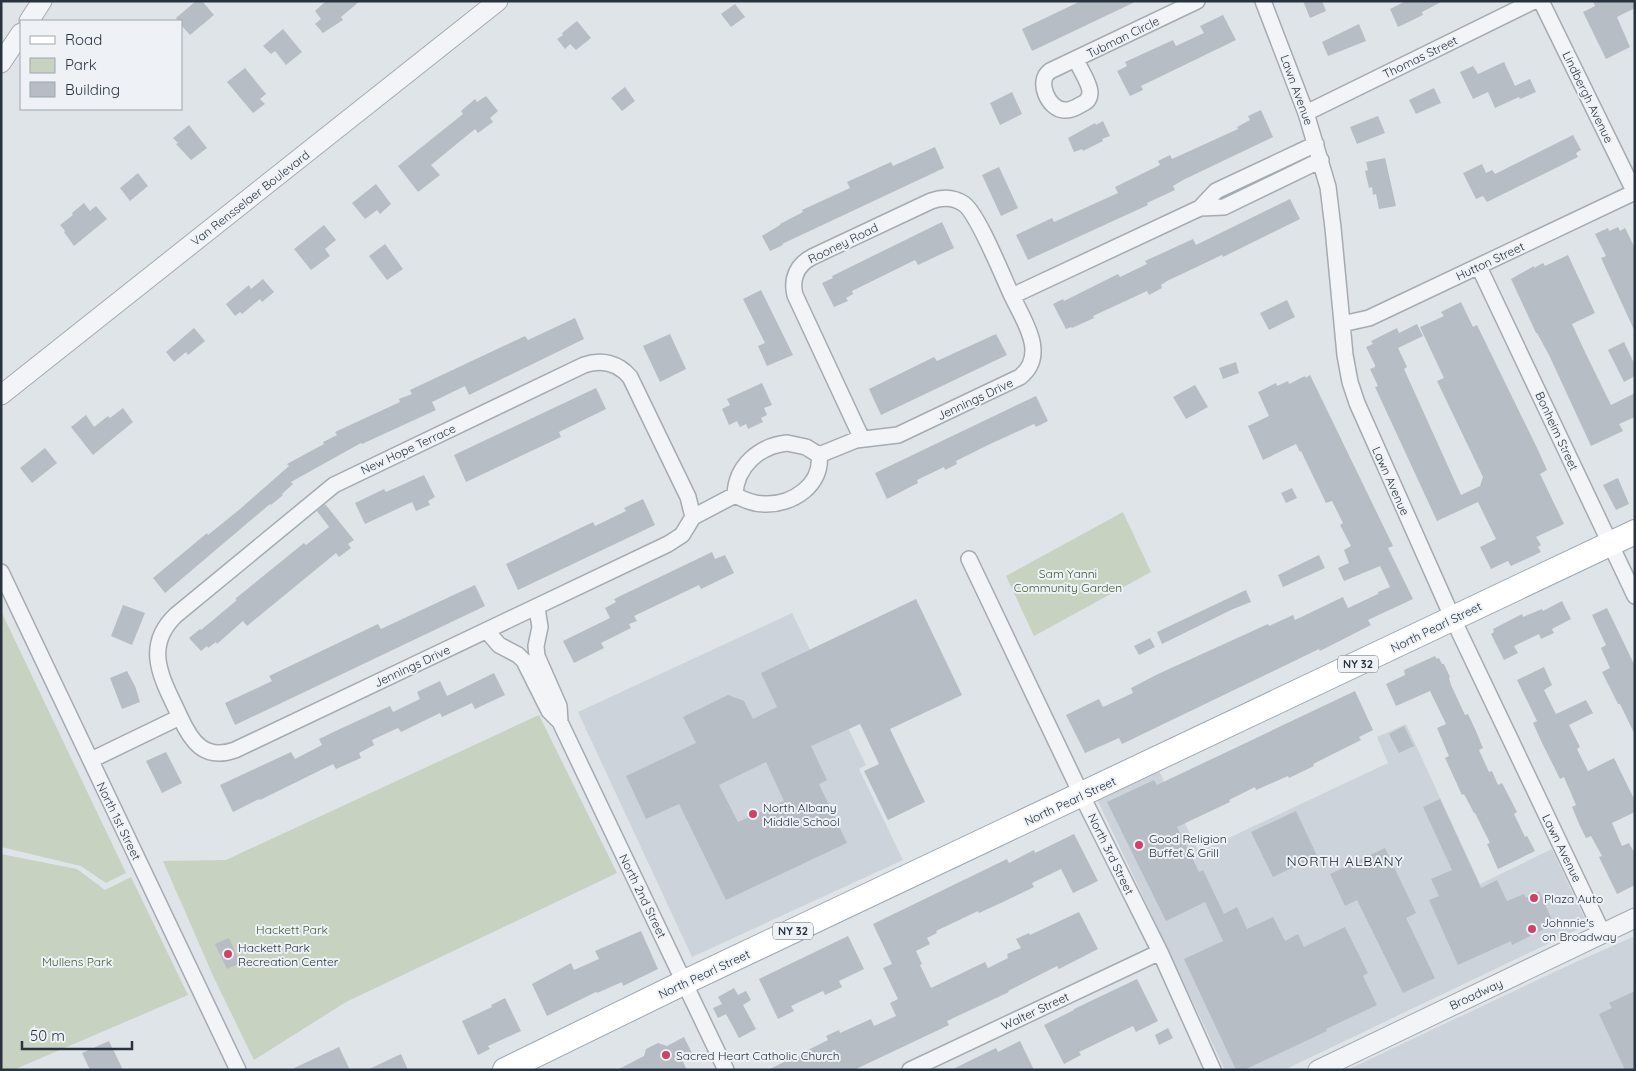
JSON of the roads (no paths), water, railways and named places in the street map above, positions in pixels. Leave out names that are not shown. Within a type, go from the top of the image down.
[{"type":"main road","name":"North Pearl Street","points":[[505,1070],[685,982],[1082,796],[1635,532]]},
{"type":"street","points":[[30,20],[42,1]]},
{"type":"street","name":"Van Rensselaer Boulevard","points":[[1,395],[498,1]]},
{"type":"street","name":"Tubman Circle","points":[[1076,59],[1197,1]]},
{"type":"street","name":"Lawn Avenue","points":[[1263,1],[1306,113],[1328,186],[1332,210],[1345,355],[1356,403],[1453,619],[1603,934]]},
{"type":"street","name":"Thomas Street","points":[[1306,113],[1534,1]]},
{"type":"street","name":"Lindbergh Avenue","points":[[1541,1],[1635,192]]},
{"type":"street","points":[[1,63],[20,35]]},
{"type":"street","points":[[1012,296],[1200,208],[1216,191],[1316,144]]},
{"type":"street","points":[[1200,208],[1224,207],[1321,160]]},
{"type":"street","name":"Hutton Street","points":[[1342,324],[1366,319],[1635,192]]},
{"type":"street","name":"Rooney Road","points":[[862,439],[795,296],[794,278],[803,264],[812,257],[931,201],[948,198],[959,201],[972,212],[1012,296]]},
{"type":"street","name":"Bonheim Street","points":[[1479,267],[1635,596]]},
{"type":"street","name":"Jennings Drive","points":[[819,455],[846,443],[902,434],[1025,374],[1031,364],[1034,348],[1031,337],[1012,296]]},
{"type":"street","name":"New Hope Terrace","points":[[180,717],[162,678],[157,655],[162,633],[170,620],[334,485],[584,365],[596,362],[609,363],[621,368],[630,378],[688,497],[693,517]]},
{"type":"street","points":[[787,443],[806,447],[819,455],[819,465],[813,481],[804,491],[792,499],[783,502],[758,504],[736,495],[738,481],[744,468],[749,461],[764,449],[787,443]]},
{"type":"street","name":"Jennings Drive","points":[[180,717],[191,738],[200,747],[210,752],[229,752],[537,608],[675,540],[687,528],[693,517],[736,495]]},
{"type":"street","name":"North 3rd Street","points":[[968,558],[1082,796],[1160,952],[1213,1070]]},
{"type":"street","name":"North 1st Street","points":[[1,572],[238,1070]]},
{"type":"street","name":"North 2nd Street","points":[[537,608],[540,628],[536,646],[537,656],[560,706],[560,722]]},
{"type":"street","name":"North 2nd Street","points":[[487,631],[499,645],[518,655],[524,661],[549,711],[560,722],[726,1070]]},
{"type":"street","points":[[90,760],[180,717]]},
{"type":"street","name":"Broadway","points":[[1318,1070],[1635,918]]},
{"type":"street","name":"Walter Street","points":[[910,1070],[1160,952]]},
{"type":"place","name":"North Albany Middle School","points":[[753,814]]},
{"type":"place","name":"Good Religion Buffet & Grill","points":[[1139,845]]},
{"type":"place","name":"Plaza Auto","points":[[1534,898]]},
{"type":"place","name":"Johnnie's on Broadway","points":[[1532,929]]},
{"type":"place","name":"Hackett Park Recreation Center","points":[[228,954]]},
{"type":"place","name":"Sacred Heart Catholic Church","points":[[666,1055]]},
{"type":"district","name":"NORTH ALBANY","points":[[1345,861]]},
{"type":"park label","name":"Sam Yanni Community Garden","points":[[1068,580]]},
{"type":"park label","name":"Hackett Park","points":[[292,929]]},
{"type":"park label","name":"Mullens Park","points":[[77,961]]}]
